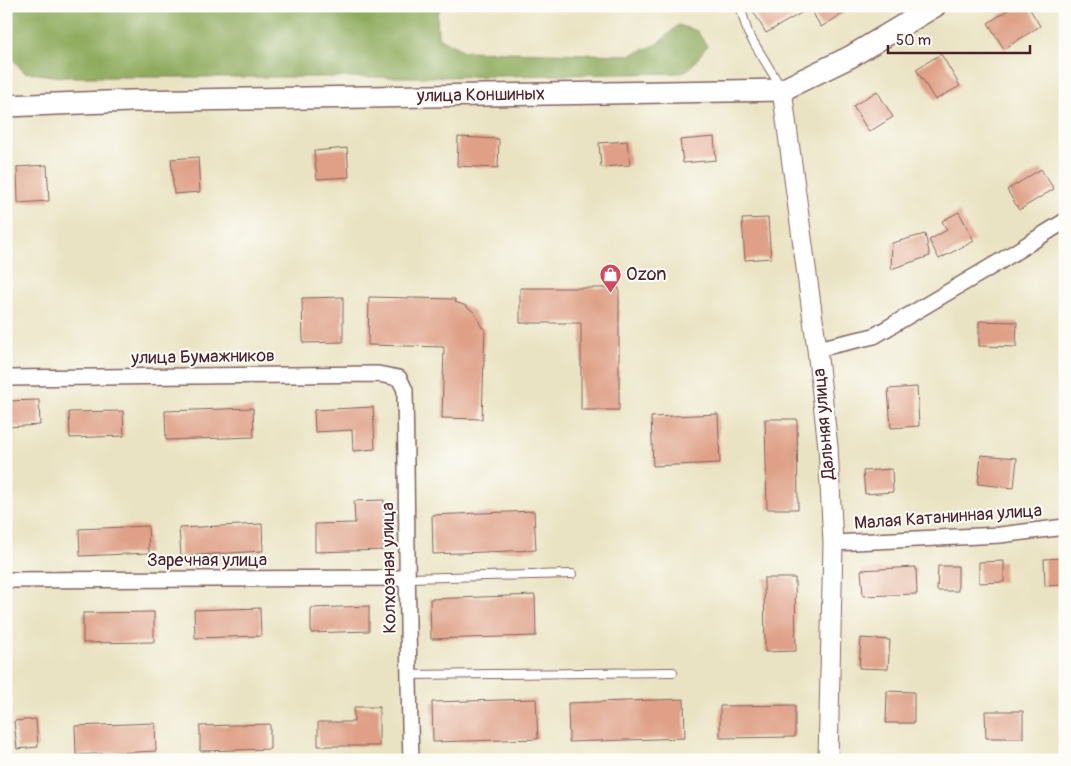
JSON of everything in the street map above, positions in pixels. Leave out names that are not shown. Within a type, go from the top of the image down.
[{"type":"main road","name":"улица Коншиных","points":[[6,106],[782,90],[850,57],[935,6]]},
{"type":"street","name":"Дальняя улица","points":[[782,90],[817,349],[828,447],[833,543],[828,760]]},
{"type":"street","points":[[817,349],[874,336],[1065,221]]},
{"type":"street","name":"улица Бумажников","points":[[6,378],[368,374],[399,378]]},
{"type":"street","name":"Колхозная улица","points":[[399,378],[405,390],[410,760]]},
{"type":"street","name":"Малая Катанинная улица","points":[[833,543],[1000,535],[1065,527]]},
{"type":"street","name":"Заречная улица","points":[[6,580],[408,578]]},
{"type":"lane","points":[[740,6],[748,33],[782,90]]},
{"type":"lane","points":[[408,578],[572,574]]},
{"type":"lane","points":[[408,675],[674,672]]},
{"type":"green space","points":[[7,6],[442,6],[437,15],[438,37],[464,51],[630,55],[658,44],[678,25],[697,31],[707,46],[690,68],[682,73],[439,77],[61,77],[24,72],[8,54],[6,42]]},
{"type":"building","points":[[750,6],[856,6],[821,27],[810,8],[766,33]]},
{"type":"building","points":[[1014,6],[1028,6],[1040,26],[1004,49],[988,23]]},
{"type":"building","points":[[941,54],[960,86],[935,100],[916,69]]},
{"type":"building","points":[[877,91],[893,117],[869,132],[853,106]]},
{"type":"building","points":[[458,137],[499,139],[498,168],[457,166]]},
{"type":"building","points":[[714,137],[716,160],[683,163],[680,140]]},
{"type":"building","points":[[627,141],[630,165],[601,167],[599,143]]},
{"type":"building","points":[[347,148],[349,177],[317,179],[314,151]]},
{"type":"building","points":[[198,157],[200,192],[174,194],[171,159]]},
{"type":"building","points":[[47,165],[49,201],[18,203],[17,167]]},
{"type":"building","points":[[1041,169],[1054,189],[1019,210],[1007,190]]},
{"type":"building","points":[[959,212],[974,241],[939,259],[929,240],[947,230],[942,221]]},
{"type":"building","points":[[768,218],[771,258],[745,260],[742,219]]},
{"type":"building","points":[[925,234],[930,256],[891,269],[892,243]]},
{"type":"building","points":[[520,288],[619,288],[619,410],[581,410],[581,323],[520,323]]},
{"type":"building","points":[[343,297],[343,342],[303,343],[302,298]]},
{"type":"building","points":[[369,297],[455,299],[455,302],[473,311],[482,328],[485,328],[482,419],[442,418],[444,347],[368,345]]},
{"type":"building","points":[[979,321],[1017,322],[1016,347],[979,346]]},
{"type":"building","points":[[917,387],[919,426],[891,428],[888,389]]},
{"type":"building","points":[[39,400],[40,425],[6,427],[6,401]]},
{"type":"building","points":[[373,407],[375,449],[353,451],[352,430],[315,432],[314,410]]},
{"type":"building","points":[[253,408],[254,437],[166,440],[165,411]]},
{"type":"building","points":[[123,411],[124,436],[70,438],[69,412]]},
{"type":"building","points":[[718,414],[720,463],[653,466],[651,417]]},
{"type":"building","points":[[765,419],[797,419],[798,509],[767,509]]},
{"type":"building","points":[[981,455],[1017,458],[1014,488],[978,484]]},
{"type":"building","points":[[892,469],[893,492],[865,494],[863,471]]},
{"type":"building","points":[[384,500],[385,550],[315,552],[315,524],[355,523],[354,501]]},
{"type":"building","points":[[534,511],[536,550],[433,554],[432,515]]},
{"type":"building","points":[[262,524],[263,551],[181,556],[179,528]]},
{"type":"building","points":[[148,526],[149,553],[80,556],[79,529]]},
{"type":"building","points":[[1062,558],[1064,585],[1045,586],[1044,559]]},
{"type":"building","points":[[1004,561],[1004,582],[979,583],[979,562]]},
{"type":"building","points":[[938,566],[958,566],[958,591],[937,591]]},
{"type":"building","points":[[916,567],[917,594],[863,596],[861,570]]},
{"type":"building","points":[[764,578],[795,578],[796,651],[765,652]]},
{"type":"building","points":[[535,595],[536,636],[431,639],[430,599]]},
{"type":"building","points":[[369,606],[369,631],[311,633],[311,608]]},
{"type":"building","points":[[260,608],[261,636],[195,638],[194,610]]},
{"type":"building","points":[[154,612],[154,642],[83,643],[83,613]]},
{"type":"building","points":[[861,638],[890,640],[888,669],[859,668]]},
{"type":"building","points":[[887,691],[914,692],[914,723],[886,723]]},
{"type":"building","points":[[536,699],[538,739],[433,742],[432,702]]},
{"type":"building","points":[[684,699],[685,738],[569,742],[568,703]]},
{"type":"building","points":[[795,705],[795,737],[720,738],[720,706]]},
{"type":"building","points":[[354,707],[379,707],[379,746],[318,746],[318,722],[354,722]]},
{"type":"building","points":[[985,711],[1023,711],[1023,738],[986,738]]},
{"type":"building","points":[[36,719],[38,747],[17,749],[14,721]]},
{"type":"building","points":[[155,723],[156,751],[76,755],[75,726]]},
{"type":"building","points":[[270,724],[270,749],[200,751],[200,726]]},
{"type":"place","name":"Ozon","points":[[610,293]]}]
